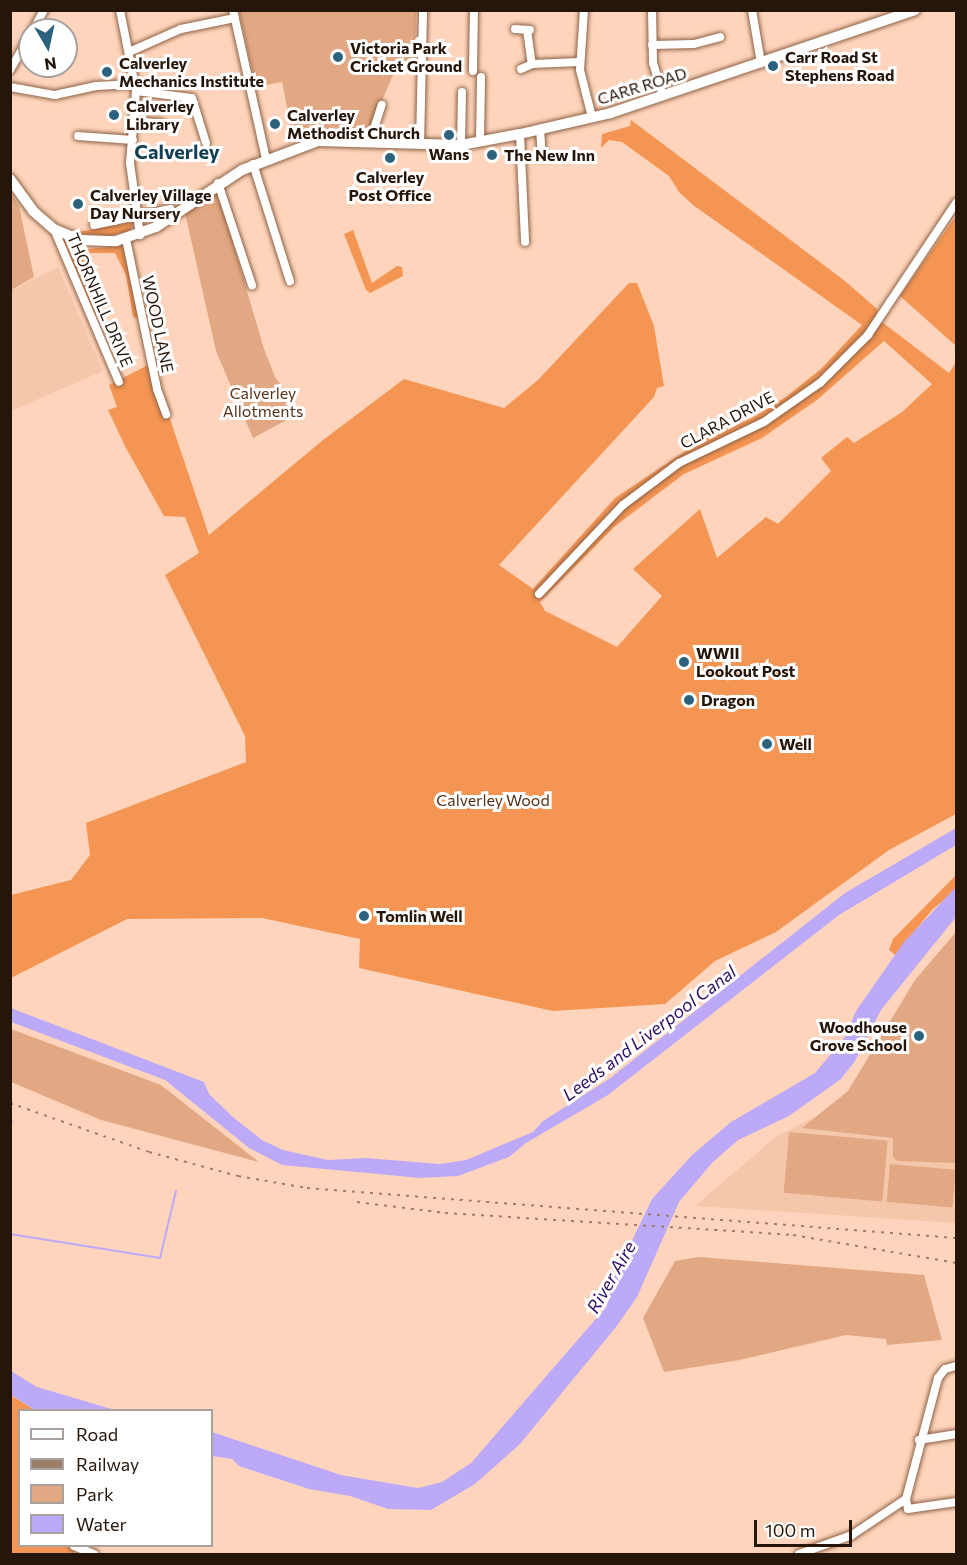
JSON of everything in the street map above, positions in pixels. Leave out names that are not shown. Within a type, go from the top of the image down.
[{"type":"main road","name":"CARR ROAD","points":[[10,179],[33,211],[54,229],[80,240],[104,242],[126,239],[140,235],[218,183],[253,165],[318,141],[461,145],[520,134],[592,117],[663,96],[915,10]]},
{"type":"street","points":[[120,10],[135,87],[135,122],[130,163],[140,235]]},
{"type":"street","points":[[420,144],[423,10]]},
{"type":"street","points":[[474,10],[480,142]]},
{"type":"street","points":[[584,10],[580,62],[592,117]]},
{"type":"street","points":[[652,10],[654,72],[663,96]]},
{"type":"street","points":[[752,10],[761,63]]},
{"type":"street","points":[[129,52],[181,29],[234,14],[266,159]]},
{"type":"street","points":[[515,29],[529,30],[532,64]]},
{"type":"street","points":[[652,45],[694,44],[720,37]]},
{"type":"street","points":[[10,70],[18,56]]},
{"type":"street","points":[[521,69],[532,64],[580,62]]},
{"type":"street","points":[[10,87],[56,95],[100,85],[135,87],[192,98],[206,143]]},
{"type":"street","points":[[461,145],[462,92]]},
{"type":"street","points":[[370,141],[382,105]]},
{"type":"street","points":[[135,122],[162,124]]},
{"type":"street","points":[[540,129],[542,157]]},
{"type":"street","points":[[520,134],[525,242]]},
{"type":"street","points":[[78,136],[133,140]]},
{"type":"street","points":[[253,165],[290,281]]},
{"type":"street","points":[[218,183],[252,285]]},
{"type":"street","name":"CLARA DRIVE","points":[[539,594],[623,505],[679,463],[764,422],[820,383],[868,335],[957,203]]},
{"type":"street","points":[[94,225],[137,218],[170,208]]},
{"type":"street","name":"THORNHILL DRIVE","points":[[54,229],[119,382]]},
{"type":"street","name":"WOOD LANE","points":[[126,239],[157,389],[166,414]]},
{"type":"street","points":[[957,1366],[945,1369],[938,1378],[919,1440],[906,1499],[908,1509],[957,1502]]},
{"type":"street","points":[[919,1440],[957,1434]]},
{"type":"street","points":[[799,1554],[852,1535],[906,1499]]},
{"type":"street","points":[[78,1547],[94,1554]]},
{"type":"shaded area","points":[[58,267],[103,371],[11,411],[11,290]]},
{"type":"shaded area","name":"Woodhouse Grove School","points":[[956,932],[956,1223],[695,1206],[777,1136],[817,1116],[848,1091],[915,980]]},
{"type":"green space","points":[[239,11],[416,11],[415,69],[396,68],[368,133],[327,133],[294,142],[282,82],[256,87]]},
{"type":"green space","name":"Calverley Wood","points":[[631,120],[845,281],[877,309],[878,319],[949,373],[956,362],[956,814],[889,850],[776,932],[715,961],[665,1004],[553,1011],[359,968],[360,939],[262,918],[127,919],[11,978],[11,895],[71,880],[90,855],[86,823],[246,762],[245,736],[165,575],[199,553],[185,517],[164,516],[126,448],[108,410],[117,407],[109,385],[154,362],[160,389],[209,535],[323,440],[404,379],[504,408],[538,380],[629,283],[637,283],[654,326],[664,386],[657,388],[654,397],[499,565],[533,589],[615,498],[708,436],[752,418],[786,397],[822,368],[862,325],[693,205],[679,192],[669,176],[622,142],[609,140],[601,148],[602,134],[630,126]],"holes":[[[884,341],[932,384],[902,412],[854,443],[847,437],[821,458],[831,471],[778,524],[766,517],[717,558],[700,509],[633,569],[662,596],[617,647],[545,611],[540,602],[614,527],[684,474],[762,438],[817,400]]]},
{"type":"green space","name":"Calverley Allotments","points":[[218,192],[264,349],[275,377],[301,412],[253,438],[216,351],[185,213]]},
{"type":"green space","points":[[11,193],[19,206],[34,277],[11,290]]},
{"type":"green space","points":[[956,216],[956,346],[900,296]]},
{"type":"green space","points":[[134,222],[130,231],[109,236],[72,233]]},
{"type":"green space","points":[[353,230],[372,283],[397,266],[402,267],[403,276],[370,293],[366,290],[344,234]]},
{"type":"green space","points":[[62,238],[88,249],[126,245],[138,319],[133,317],[126,275],[115,253],[88,253],[85,257],[102,308],[93,317]]},
{"type":"green space","points":[[956,875],[956,887],[951,894],[932,910],[895,955],[889,950],[893,939]]},
{"type":"green space","points":[[956,932],[956,1163],[897,1161],[893,1157],[893,1138],[802,1128],[848,1091],[915,980]]},
{"type":"green space","points":[[11,1029],[161,1085],[259,1162],[101,1120],[11,1082]]},
{"type":"green space","points":[[789,1132],[888,1141],[882,1201],[784,1193]]},
{"type":"green space","points":[[890,1164],[956,1170],[952,1208],[887,1202]]},
{"type":"green space","points":[[699,1257],[924,1275],[942,1340],[887,1345],[886,1339],[846,1335],[740,1360],[664,1372],[643,1318],[675,1261]]},
{"type":"green space","points":[[10,1395],[33,1409],[18,1409],[18,1547],[76,1547],[73,1554],[11,1554]]},
{"type":"water","points":[[956,828],[956,845],[839,915],[608,1095],[526,1143],[509,1157],[458,1176],[420,1178],[282,1165],[249,1148],[165,1080],[11,1022],[11,1008],[204,1082],[209,1094],[234,1118],[262,1140],[283,1150],[328,1160],[365,1158],[440,1164],[466,1160],[533,1132],[543,1121],[609,1079],[845,893]]},
{"type":"water","name":"River Aire","points":[[956,887],[956,917],[881,1010],[855,1061],[841,1079],[789,1116],[738,1140],[712,1163],[679,1202],[637,1297],[616,1327],[520,1444],[475,1484],[431,1510],[388,1509],[350,1496],[309,1489],[239,1466],[232,1459],[213,1456],[213,1432],[341,1475],[418,1488],[442,1482],[471,1463],[607,1306],[610,1286],[652,1199],[692,1155],[731,1122],[815,1073],[845,1037],[856,1011],[904,942]]},
{"type":"water","points":[[11,1371],[37,1387],[112,1409],[33,1409],[11,1395]]},
{"type":"waterway","points":[[10,1234],[160,1258],[176,1191]]},
{"type":"railway","points":[[10,1103],[149,1152],[238,1176],[307,1188],[956,1238]]},
{"type":"railway","points":[[357,1202],[445,1213],[793,1235],[956,1263]]},
{"type":"place","name":"Victoria Park Cricket Ground","points":[[338,57]]},
{"type":"place","name":"Carr Road St Stephens Road","points":[[773,66]]},
{"type":"place","name":"Calverley Mechanics Institute","points":[[107,72]]},
{"type":"place","name":"Calverley Library","points":[[114,115]]},
{"type":"place","name":"Calverley Methodist Church","points":[[275,124]]},
{"type":"place","name":"Wans","points":[[449,135]]},
{"type":"place","name":"The New Inn","points":[[492,155]]},
{"type":"place","name":"Calverley Post Office","points":[[390,158]]},
{"type":"place","name":"Calverley Village Day Nursery","points":[[78,204]]},
{"type":"place","name":"WWII Lookout Post","points":[[684,662]]},
{"type":"place","name":"Dragon","points":[[689,700]]},
{"type":"place","name":"Well","points":[[767,744]]},
{"type":"place","name":"Tomlin Well","points":[[364,916]]},
{"type":"place","name":"Woodhouse Grove School","points":[[919,1036]]},
{"type":"district","name":"Calverley","points":[[177,151]]},
{"type":"water label","name":"Leeds and Liverpool Canal","points":[[649,1033]]}]
